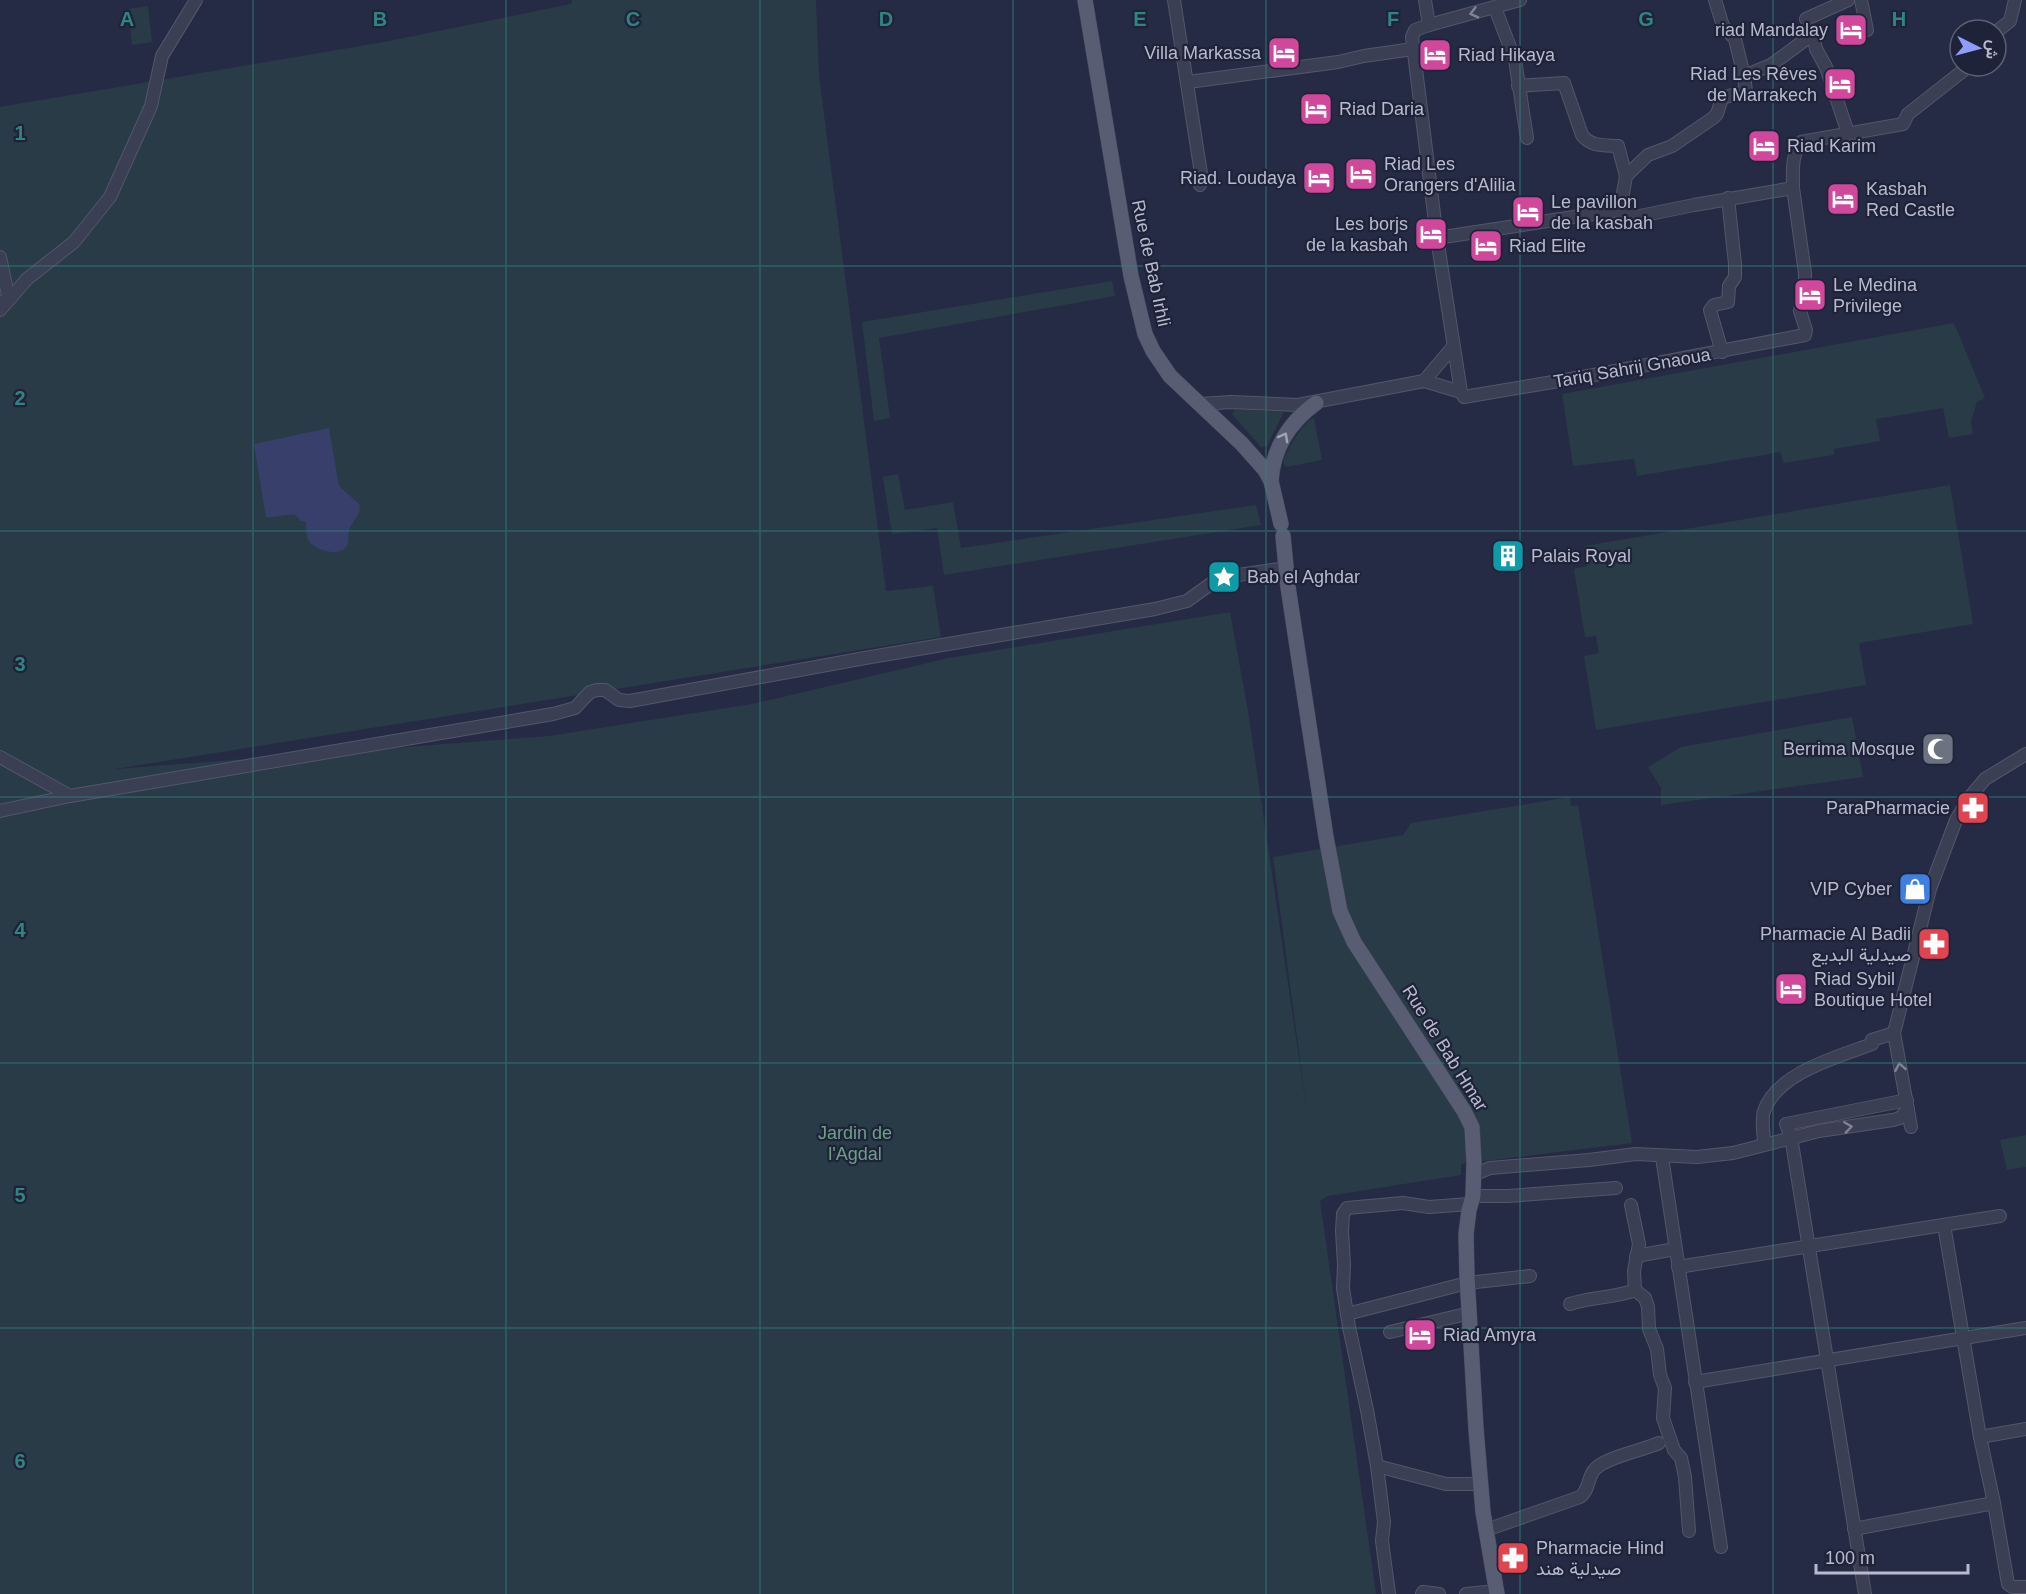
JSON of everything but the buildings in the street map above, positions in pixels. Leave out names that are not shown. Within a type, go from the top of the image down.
[{"type":"main road","name":"Rue de Bab Irhli","points":[[1085,0],[1129,264],[1143,328],[1161,364],[1170,376],[1257,460],[1270,481],[1282,530]]},
{"type":"main road","points":[[1270,481],[1271,468],[1282,440],[1297,418],[1316,403]]},
{"type":"main road","name":"Rue de Bab Hmar","points":[[1282,530],[1326,837],[1340,911],[1354,942],[1464,1111],[1472,1127],[1475,1174],[1466,1234],[1467,1283],[1481,1484],[1497,1592]]},
{"type":"street","points":[[3,304],[27,279],[74,242],[110,197],[151,106],[154,82],[162,56],[196,0]]},
{"type":"street","points":[[1174,0],[1202,180],[1200,185]]},
{"type":"street","points":[[1425,0],[1429,25]]},
{"type":"street","points":[[1201,404],[1231,402],[1298,405],[1425,381],[1461,392],[1452,348],[1412,37],[1415,30],[1429,25],[1520,0]]},
{"type":"street","points":[[1626,176],[1648,155],[1672,146],[1713,118],[1717,114],[1722,98],[1746,91],[1736,39],[1723,26],[1715,0]]},
{"type":"street","points":[[1806,19],[1848,0]]},
{"type":"street","points":[[1861,0],[1867,30]]},
{"type":"street","points":[[2008,23],[2015,0]]},
{"type":"street","points":[[1495,8],[1513,54],[1527,138]]},
{"type":"street","points":[[1744,75],[1771,65],[1813,34],[1816,50],[1826,67],[1848,133]]},
{"type":"street","points":[[1188,82],[1338,62],[1413,49]]},
{"type":"street","points":[[1437,238],[1620,210],[1635,217],[1728,198],[1793,188],[1794,157],[1801,142],[1903,124],[1908,114],[1954,78]]},
{"type":"street","points":[[1518,86],[1564,83],[1582,135],[1588,142],[1602,146],[1618,146],[1626,176],[1620,210]]},
{"type":"street","name":"Tariq Sahrij Gnaoua","points":[[1461,392],[1464,397],[1805,335],[1806,330],[1800,310],[1806,284],[1793,188]]},
{"type":"street","points":[[1722,351],[1710,310],[1714,305],[1728,302],[1729,286],[1735,277],[1735,254],[1728,198]]},
{"type":"street","points":[[0,257],[3,304]]},
{"type":"street","points":[[1425,381],[1452,348]]},
{"type":"street","points":[[0,811],[70,796],[552,714],[575,708],[590,692],[597,690],[605,690],[619,700],[630,701],[1155,609],[1187,601],[1224,576],[1287,568]]},
{"type":"street","points":[[1911,1127],[1894,1034],[1930,889],[1956,820],[1968,798],[1985,779],[2026,754]]},
{"type":"street","points":[[0,757],[70,796]]},
{"type":"street","points":[[1764,1144],[1763,1113],[1772,1095],[1781,1086],[1832,1059],[1872,1044],[1872,1040],[1894,1034]]},
{"type":"street","points":[[1475,1174],[1490,1168],[1636,1154],[1697,1157],[1733,1153],[1791,1137],[1893,1120],[1900,1118],[1907,1105]]},
{"type":"street","points":[[1865,1594],[1787,1122],[1907,1105]]},
{"type":"street","points":[[1662,1156],[1721,1547]]},
{"type":"street","points":[[1389,1594],[1382,1541],[1384,1522],[1377,1466],[1343,1288],[1343,1214],[1347,1208],[1403,1203],[1429,1207],[1508,1196],[1616,1188]]},
{"type":"street","points":[[1631,1205],[1639,1236],[1635,1290]]},
{"type":"street","points":[[1678,1268],[2000,1215]]},
{"type":"street","points":[[1944,1225],[2008,1584],[2012,1587],[2026,1587]]},
{"type":"street","points":[[1636,1256],[1675,1249]]},
{"type":"street","points":[[1347,1314],[1467,1283],[1530,1276]]},
{"type":"street","points":[[1570,1304],[1635,1290]]},
{"type":"street","points":[[1635,1290],[1645,1298],[1648,1307],[1649,1329],[1657,1349],[1660,1375],[1665,1388],[1663,1418],[1674,1450],[1681,1458],[1685,1477],[1689,1531]]},
{"type":"street","points":[[1390,1332],[1470,1313]]},
{"type":"street","points":[[1695,1382],[2026,1328]]},
{"type":"street","points":[[1980,1437],[2026,1429]]},
{"type":"street","points":[[1486,1530],[1584,1495],[1590,1476],[1596,1468],[1659,1443]]},
{"type":"street","points":[[1377,1466],[1446,1484],[1481,1484]]},
{"type":"street","points":[[1854,1529],[1994,1503]]},
{"type":"street","points":[[1422,1594],[1423,1592],[1439,1594]]},
{"type":"street","points":[[1466,1594],[1497,1592]]},
{"type":"green space","name":"Jardin de l'Agdal","points":[[572,0],[816,0],[819,76],[886,591],[933,586],[941,637],[115,769],[549,736],[752,704],[949,658],[1230,612],[1248,711],[1307,1112],[1273,857],[1403,835],[1411,823],[1570,797],[1571,806],[1578,805],[1632,1143],[1461,1164],[1461,1175],[1328,1196],[1320,1201],[1376,1594],[0,1594],[0,107],[384,42],[571,4]]},
{"type":"green space","points":[[148,6],[152,42],[132,45],[128,9]]},
{"type":"green space","points":[[1112,281],[1115,296],[879,338],[890,418],[874,421],[862,322]]},
{"type":"green space","points":[[1954,323],[1985,398],[1977,402],[1971,421],[1973,434],[1949,438],[1943,408],[1876,419],[1880,441],[1834,449],[1834,455],[1783,463],[1781,452],[1637,476],[1634,459],[1573,466],[1562,394]]},
{"type":"green space","points":[[1235,409],[1284,412],[1267,446],[1261,447],[1232,414]]},
{"type":"green space","points":[[1314,418],[1322,460],[1286,467],[1283,462],[1291,444],[1305,425]]},
{"type":"green space","points":[[898,474],[905,510],[953,502],[961,548],[1256,505],[1261,525],[944,575],[937,528],[892,534],[883,477]]},
{"type":"green space","points":[[1950,485],[1973,624],[1859,643],[1866,685],[1596,730],[1584,656],[1599,653],[1596,636],[1585,637],[1574,569],[1587,566],[1584,546]]},
{"type":"green space","points":[[1852,717],[1863,777],[1661,805],[1661,788],[1648,767],[1681,747]]},
{"type":"green space","points":[[2026,1135],[2026,1167],[2007,1170],[2000,1140]]},
{"type":"water","points":[[329,428],[339,486],[360,505],[358,514],[350,527],[346,546],[336,552],[315,547],[307,537],[306,522],[301,521],[294,514],[266,518],[254,444]]},
{"type":"place","name":"riad Mandalay","points":[[1851,30]]},
{"type":"place","name":"Villa Markassa","points":[[1284,53]]},
{"type":"place","name":"Riad Hikaya","points":[[1435,55]]},
{"type":"place","name":"Riad Les Rêves de Marrakech","points":[[1840,84]]},
{"type":"place","name":"Riad Daria","points":[[1316,109]]},
{"type":"place","name":"Riad Karim","points":[[1764,146]]},
{"type":"place","name":"Riad Les Orangers d'Alilia","points":[[1361,174]]},
{"type":"place","name":"Riad. Loudaya","points":[[1319,178]]},
{"type":"place","name":"Kasbah Red Castle","points":[[1843,199]]},
{"type":"place","name":"Le pavillon de la kasbah","points":[[1528,212]]},
{"type":"place","name":"Les borjs de la kasbah","points":[[1431,234]]},
{"type":"place","name":"Riad Elite","points":[[1486,246]]},
{"type":"place","name":"Le Medina Privilege","points":[[1810,295]]},
{"type":"place","name":"Palais Royal","points":[[1508,556]]},
{"type":"place","name":"Bab el Aghdar","points":[[1224,577]]},
{"type":"place","name":"Berrima Mosque","points":[[1938,749]]},
{"type":"place","name":"ParaPharmacie","points":[[1973,808]]},
{"type":"place","name":"VIP Cyber","points":[[1915,889]]},
{"type":"place","name":"Pharmacie Al Badii صيدلية البديع","points":[[1934,944]]},
{"type":"place","name":"Riad Sybil Boutique Hotel","points":[[1791,989]]},
{"type":"place","name":"Riad Amyra","points":[[1420,1335]]},
{"type":"place","name":"Pharmacie Hind صيدلية هند","points":[[1513,1558]]}]
